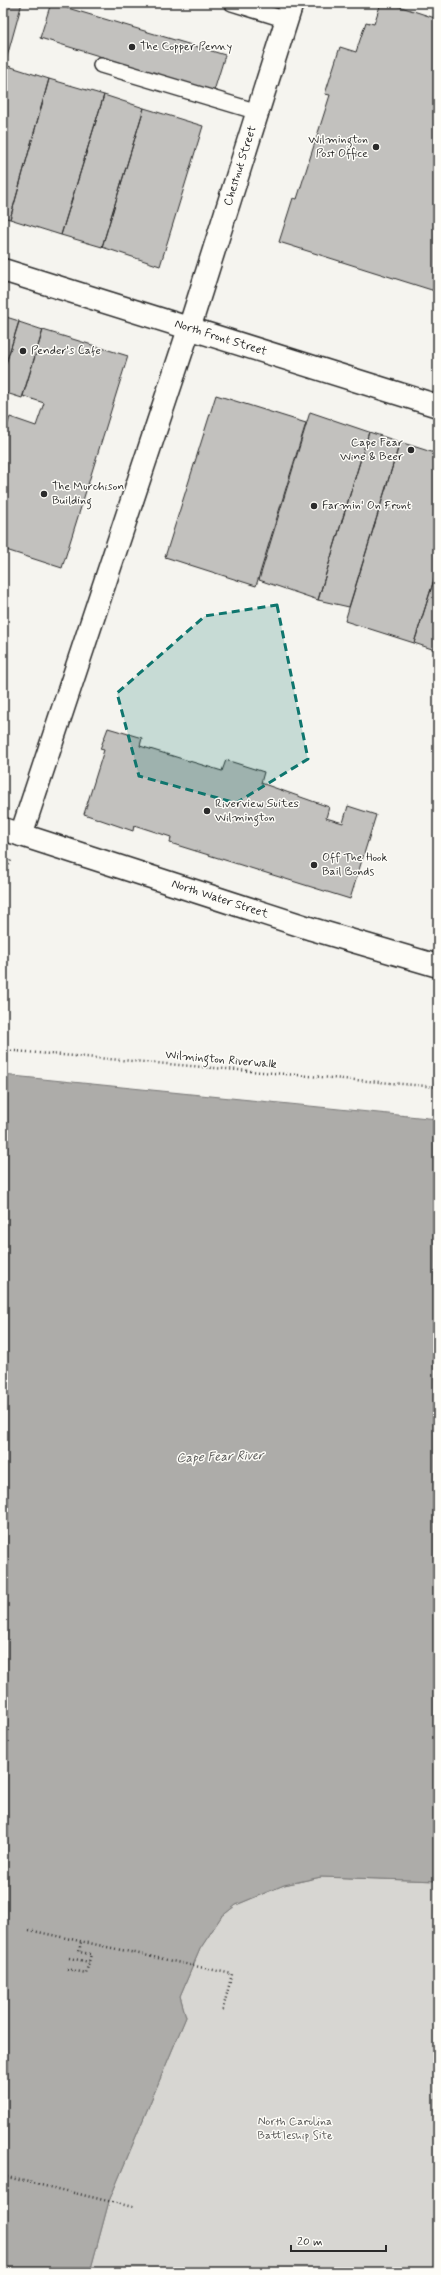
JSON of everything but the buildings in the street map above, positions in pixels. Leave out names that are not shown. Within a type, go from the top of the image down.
[{"type":"street","name":"Chestnut Street","points":[[12,832],[189,328],[289,12]]},
{"type":"street","name":"North Front Street","points":[[3,270],[438,406]]},
{"type":"street","name":"North Water Street","points":[[12,832],[312,929],[438,966]]},
{"type":"lane","points":[[232,3],[289,12]]},
{"type":"lane","points":[[101,65],[258,112]]},
{"type":"path","name":"Wilmington Riverwalk","points":[[3,1050],[438,1087]]},
{"type":"path","points":[[29,1930],[232,1974],[222,2013]]},
{"type":"path","points":[[67,1969],[86,1973],[91,1954],[79,1952],[81,1942]]},
{"type":"path","points":[[69,1958],[89,1962]]},
{"type":"path","points":[[3,2176],[134,2207]]},
{"type":"highlighted area","points":[[277,605],[308,759],[236,803],[139,776],[117,693],[205,616]]},
{"type":"green space","name":"North Carolina Battleship Site","points":[[321,1877],[438,1881],[438,2272],[90,2272],[109,2201],[186,2017],[180,1996],[200,1949],[221,1917],[236,1905],[284,1885]]},
{"type":"water","name":"Cape Fear River","points":[[3,1075],[438,1119],[438,1881],[321,1877],[284,1885],[236,1905],[221,1917],[200,1949],[180,1996],[186,2017],[109,2201],[90,2272],[3,2272]]},
{"type":"place","name":"The Copper Penny","points":[[132,47]]},
{"type":"place","name":"Wilmington Post Office","points":[[376,147]]},
{"type":"place","name":"Pender's Cafe","points":[[23,351]]},
{"type":"place","name":"Cape Fear Wine & Beer","points":[[411,450]]},
{"type":"place","name":"The Murchison Building","points":[[44,494]]},
{"type":"place","name":"Farmin' On Front","points":[[314,506]]},
{"type":"place","name":"Riverview Suites Wilmington","points":[[207,811]]},
{"type":"place","name":"Off The Hook Bail Bonds","points":[[314,865]]}]
